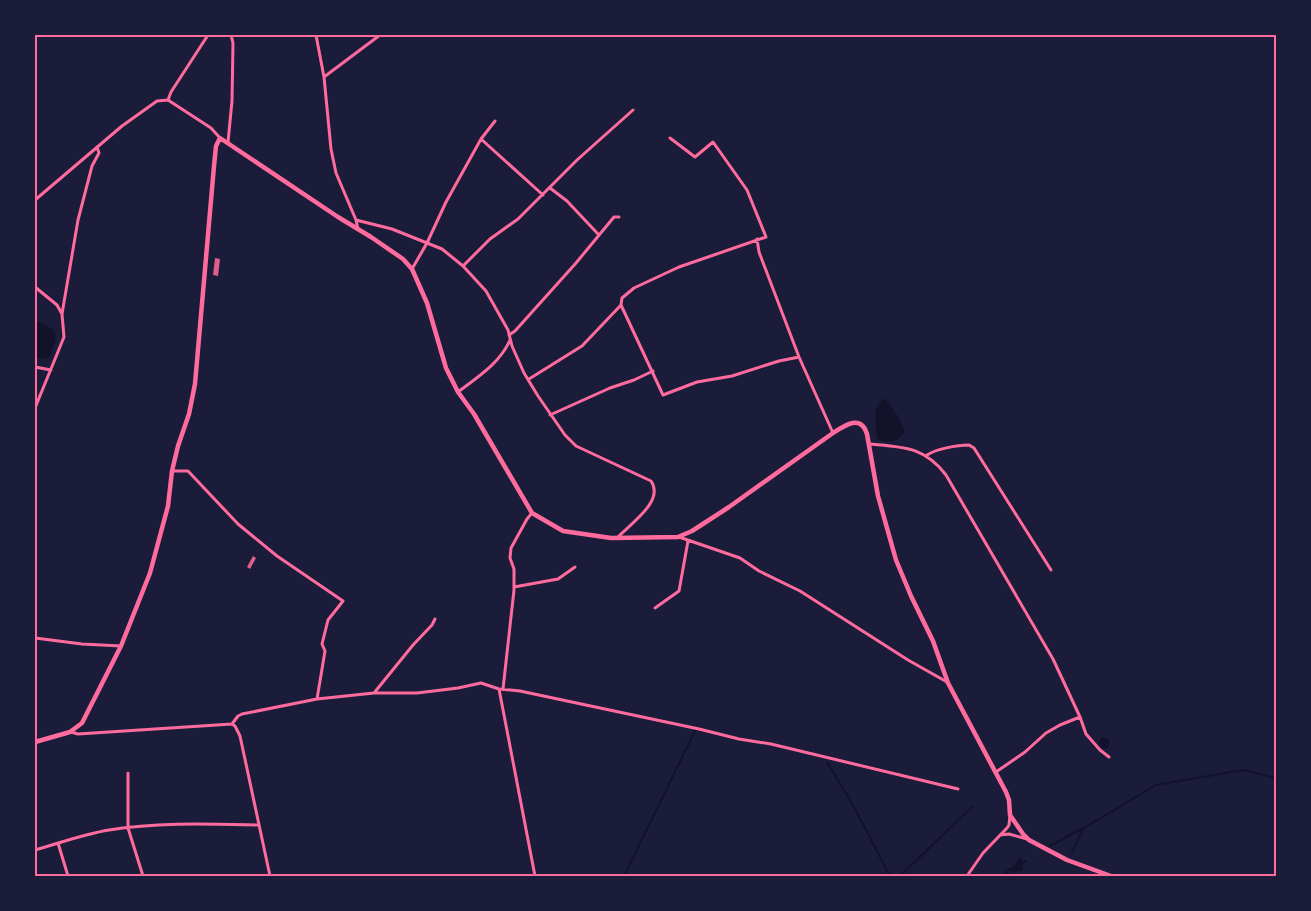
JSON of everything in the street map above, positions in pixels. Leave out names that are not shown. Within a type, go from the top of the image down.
[{"type":"street","points":[[168,100],[171,92],[208,35]]},
{"type":"street","points":[[228,142],[232,102],[233,43],[231,35]]},
{"type":"street","points":[[316,35],[324,77],[336,172],[358,229]]},
{"type":"street","points":[[324,77],[380,35]]},
{"type":"street","points":[[35,200],[148,106],[158,101],[168,100],[211,128],[220,138],[403,259],[412,269],[427,303],[446,368],[458,392],[474,414],[532,513],[563,531],[618,538],[678,537],[692,531],[729,507],[849,423],[861,424],[865,427],[878,496],[896,560],[933,641],[948,683],[1009,800],[1009,834]]},
{"type":"street","points":[[463,266],[490,239],[518,219],[577,160],[633,110]]},
{"type":"street","points":[[412,269],[481,139],[495,121]]},
{"type":"street","points":[[35,742],[70,732],[82,723],[121,646],[150,573],[168,506],[172,470],[189,414],[195,384],[216,146],[220,138]]},
{"type":"street","points":[[670,138],[695,157],[713,142],[748,190],[766,237],[679,267],[634,288],[622,298],[621,305],[663,395],[697,382],[732,376],[779,361],[799,357]]},
{"type":"street","points":[[481,139],[543,195]]},
{"type":"street","points":[[35,408],[64,337],[62,314],[78,220],[92,166],[99,153],[97,147]]},
{"type":"street","points":[[550,188],[567,201],[598,234]]},
{"type":"street","points":[[509,335],[515,331],[576,263],[598,234],[614,217],[619,217]]},
{"type":"street","points":[[356,220],[392,229],[427,243],[442,250],[463,266],[486,291],[508,330],[510,340],[524,373],[564,435],[576,446],[646,478],[654,485],[655,493],[652,502],[618,538]]},
{"type":"street","points":[[757,239],[758,252],[799,357],[833,433]]},
{"type":"street","points":[[35,288],[57,305],[62,314]]},
{"type":"street","points":[[528,379],[582,346],[621,305]]},
{"type":"street","points":[[458,392],[485,372],[505,352],[510,340]]},
{"type":"street","points":[[35,367],[51,370]]},
{"type":"street","points":[[550,415],[653,371]]},
{"type":"street","points":[[869,444],[908,448],[926,456],[938,465],[946,475],[1052,660],[1080,717],[1086,734],[1109,757]]},
{"type":"street","points":[[926,456],[929,453],[952,447],[969,445],[974,448],[1051,570]]},
{"type":"street","points":[[172,470],[188,471],[238,524],[277,556],[343,601],[328,620],[322,644],[325,651],[317,699]]},
{"type":"street","points":[[532,513],[511,548],[510,558],[514,569],[514,587],[501,689],[535,876]]},
{"type":"street","points":[[678,537],[740,558],[759,571],[800,590],[908,660],[948,683]]},
{"type":"street","points":[[655,608],[679,591],[688,541]]},
{"type":"street","points":[[514,587],[558,579],[574,567]]},
{"type":"street","points":[[374,693],[432,625],[435,619]]},
{"type":"street","points":[[35,638],[82,644],[121,646]]},
{"type":"street","points":[[232,724],[242,714],[317,699],[374,693],[416,693],[481,683],[501,689],[771,744],[958,789]]},
{"type":"street","points":[[996,772],[1025,752],[1046,732],[1080,717]]},
{"type":"street","points":[[70,732],[78,734],[232,724],[235,726],[240,736],[270,876]]},
{"type":"street","points":[[128,773],[128,828],[143,876]]},
{"type":"street","points":[[1010,814],[1019,829],[1029,840]]},
{"type":"street","points":[[35,850],[88,834],[128,828],[203,824],[259,825]]},
{"type":"street","points":[[966,876],[999,835],[1008,826],[1016,824]]},
{"type":"street","points":[[1014,836],[1019,832],[1019,829]]},
{"type":"street","points":[[999,835],[1009,834],[1029,840],[1067,860],[1111,876]]},
{"type":"street","points":[[58,843],[68,876]]},
{"type":"shaded area","points":[[35,320],[54,330],[55,341],[49,358],[35,357]]},
{"type":"shaded area","points":[[886,399],[905,431],[900,437],[890,442],[878,440],[876,432],[875,410],[882,400]]},
{"type":"shaded area","points":[[1104,737],[1110,743],[1104,749],[1098,743]]},
{"type":"shaded area","points":[[1020,857],[1023,862],[1023,870],[1013,873],[1010,870]]},
{"type":"building","points":[[215,258],[220,259],[218,276],[213,275]]},
{"type":"building","points":[[253,556],[256,558],[250,569],[247,567]]},
{"type":"waterway","points":[[624,876],[695,731]]},
{"type":"waterway","points":[[827,762],[853,805],[890,876]]},
{"type":"waterway","points":[[1072,852],[1084,828],[1156,785],[1243,770],[1276,778]]},
{"type":"waterway","points":[[900,876],[972,807]]},
{"type":"waterway","points":[[1050,846],[1083,828]]},
{"type":"waterway","points":[[1021,863],[1026,861]]},
{"type":"waterway","points":[[1003,876],[1010,869]]}]
